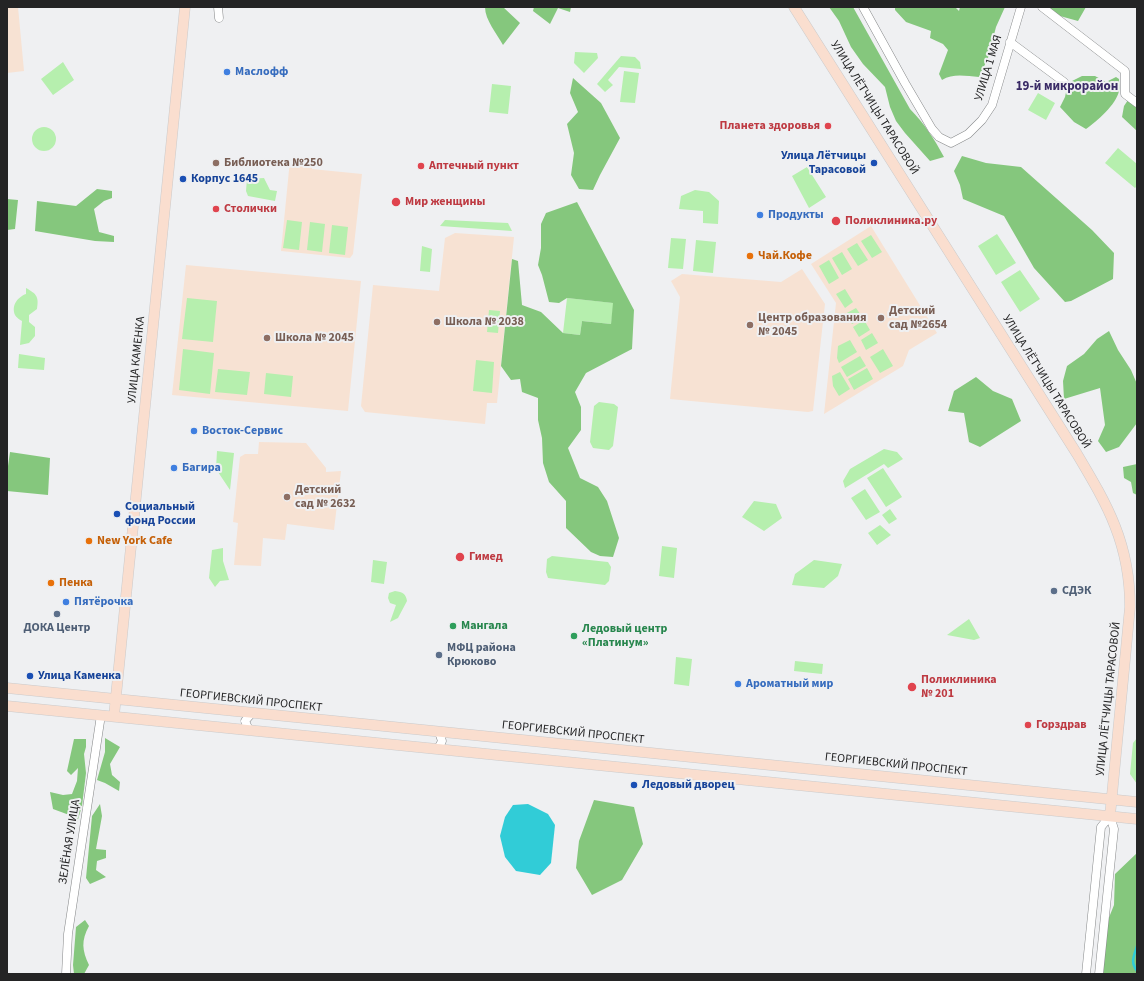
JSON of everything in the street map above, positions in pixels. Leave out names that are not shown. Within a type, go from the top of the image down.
[{"type":"main road","name":"УЛИЦА КАМЕНКА","points":[[114,716],[185,7]]},
{"type":"main road","name":"УЛИЦА ЛЁТЧИЦЫ ТАРАСОВОЙ","points":[[794,7],[1076,454],[1115,524],[1127,565],[1130,608],[1110,816]]},
{"type":"main road","name":"ГЕОРГИЕВСКИЙ ПРОСПЕКТ","points":[[7,688],[251,714],[1137,802]]},
{"type":"main road","points":[[7,706],[1137,819]]},
{"type":"street","points":[[218,7],[219,18]]},
{"type":"street","name":"УЛИЦА 1 МАЯ","points":[[863,7],[904,82],[932,128],[939,137],[951,143],[968,134],[982,120],[992,106],[1021,7]]},
{"type":"street","points":[[1042,7],[1125,71],[1125,94],[1137,103]]},
{"type":"street","points":[[1010,42],[1064,82]]},
{"type":"street","points":[[249,730],[246,721],[251,714]]},
{"type":"street","name":"ЗЕЛЁНАЯ УЛИЦА","points":[[66,974],[68,934],[101,715]]},
{"type":"street","points":[[436,748],[442,741],[439,732]]},
{"type":"street","points":[[1086,974],[1101,827],[1110,816]]},
{"type":"street","points":[[1099,974],[1114,829],[1110,816]]},
{"type":"shaded area","points":[[7,7],[18,7],[24,71],[7,73]]},
{"type":"shaded area","points":[[290,160],[312,162],[312,169],[362,174],[353,254],[350,258],[281,251]]},
{"type":"shaded area","name":"Детский сад №2654","points":[[871,226],[937,333],[909,350],[903,366],[824,414],[836,303],[811,264]]},
{"type":"shaded area","name":"Школа № 2038","points":[[455,233],[514,237],[497,403],[487,403],[485,424],[365,412],[361,406],[373,285],[439,291],[445,238]]},
{"type":"shaded area","name":"Школа № 2045","points":[[186,265],[361,281],[348,411],[172,395]]},
{"type":"shaded area","name":"Центр образования № 2045","points":[[802,269],[825,304],[813,411],[808,412],[670,399],[680,297],[671,281],[682,274],[781,282]]},
{"type":"shaded area","name":"Детский сад № 2632","points":[[259,442],[306,443],[326,468],[326,472],[341,471],[334,530],[287,524],[285,540],[263,538],[261,566],[234,565],[238,523],[233,522],[240,457],[245,454],[258,454]]},
{"type":"green space","points":[[485,7],[503,7],[520,23],[503,45],[489,22]]},
{"type":"green space","points":[[534,7],[571,7],[570,12],[558,8],[550,24],[533,11]]},
{"type":"green space","points":[[829,7],[853,7],[910,109],[929,132],[944,157],[930,161],[905,133],[896,121],[890,107],[885,87],[863,64],[851,47],[839,21]]},
{"type":"green space","points":[[895,7],[955,7],[959,11],[960,7],[1005,7],[996,27],[988,58],[979,77],[951,76],[942,80],[939,74],[948,50],[943,44],[930,38],[931,31],[906,22],[895,10]]},
{"type":"green space","points":[[1047,7],[1086,7],[1078,21],[1060,16]]},
{"type":"green space","points":[[575,52],[597,53],[598,58],[584,73],[574,63]]},
{"type":"green space","points":[[621,56],[635,57],[640,62],[641,69],[619,67],[608,80],[613,85],[605,92],[597,84]]},
{"type":"green space","points":[[63,62],[74,80],[53,95],[41,79]]},
{"type":"green space","points":[[624,71],[639,73],[635,103],[620,102]]},
{"type":"green space","points":[[1082,76],[1095,76],[1106,82],[1116,77],[1119,79],[1119,90],[1114,102],[1086,129],[1074,122],[1060,107],[1065,97],[1068,83]]},
{"type":"green space","points":[[573,78],[601,103],[620,138],[593,190],[579,189],[571,175],[574,153],[567,124],[578,112],[570,93]]},
{"type":"green space","points":[[492,84],[511,86],[508,114],[489,112]]},
{"type":"green space","points":[[1038,93],[1055,103],[1046,120],[1028,110]]},
{"type":"green space","points":[[1128,100],[1137,100],[1137,131],[1122,117],[1124,106]]},
{"type":"green space","points":[[44,127],[53,130],[56,139],[53,148],[44,151],[35,148],[32,139],[35,130]]},
{"type":"green space","points":[[1118,148],[1137,164],[1137,186],[1135,188],[1105,163]]},
{"type":"green space","points":[[962,156],[986,163],[1021,167],[1092,230],[1114,253],[1113,279],[1071,301],[1065,302],[1034,268],[1004,216],[963,199],[960,185],[954,171]]},
{"type":"green space","points":[[807,167],[826,197],[809,208],[792,176]]},
{"type":"green space","points":[[264,178],[270,190],[277,191],[275,201],[248,196],[246,191],[247,179]]},
{"type":"green space","points":[[97,189],[112,191],[112,198],[104,201],[94,209],[99,232],[114,236],[114,242],[95,241],[35,231],[37,201],[76,206]]},
{"type":"green space","points":[[695,190],[709,192],[719,201],[718,224],[703,223],[703,211],[679,209],[681,196]]},
{"type":"green space","points":[[7,199],[18,200],[15,229],[7,230]]},
{"type":"green space","points":[[577,202],[634,310],[632,349],[586,373],[575,392],[581,407],[581,430],[568,448],[580,478],[598,487],[607,501],[619,538],[613,557],[600,556],[591,552],[566,528],[566,501],[549,482],[543,463],[542,438],[538,420],[538,398],[522,392],[520,379],[511,380],[501,366],[512,259],[518,261],[522,305],[541,312],[563,333],[580,335],[582,321],[611,324],[613,303],[567,298],[559,303],[549,302],[538,265],[541,248],[541,224],[546,213]]},
{"type":"green space","points":[[287,220],[302,222],[299,250],[283,248]]},
{"type":"green space","points":[[445,220],[508,223],[512,231],[440,226]]},
{"type":"green space","points":[[310,222],[325,224],[322,252],[307,250]]},
{"type":"green space","points":[[332,225],[348,227],[345,255],[329,253]]},
{"type":"green space","points":[[997,234],[1016,263],[996,275],[978,246]]},
{"type":"green space","points":[[871,235],[882,252],[872,258],[861,241]]},
{"type":"green space","points":[[671,238],[686,239],[683,269],[668,268]]},
{"type":"green space","points":[[696,240],[716,242],[713,273],[693,271]]},
{"type":"green space","points":[[857,243],[868,260],[858,266],[847,249]]},
{"type":"green space","points":[[422,246],[432,249],[430,272],[420,271]]},
{"type":"green space","points":[[842,252],[852,269],[842,275],[832,258]]},
{"type":"green space","points":[[829,260],[839,278],[829,284],[819,266]]},
{"type":"green space","points":[[1020,270],[1040,299],[1020,312],[1001,282]]},
{"type":"green space","points":[[26,288],[35,294],[38,302],[37,309],[29,315],[29,322],[35,327],[35,336],[29,343],[20,345],[22,321],[15,315],[14,308],[18,299],[26,294]]},
{"type":"green space","points":[[845,289],[853,302],[845,308],[836,294]]},
{"type":"green space","points":[[187,298],[217,301],[213,342],[182,339]]},
{"type":"green space","points":[[567,298],[614,303],[611,324],[582,321],[580,335],[563,333]]},
{"type":"green space","points":[[856,308],[863,318],[852,324],[845,314]]},
{"type":"green space","points":[[489,310],[500,311],[498,333],[487,332]]},
{"type":"green space","points":[[864,320],[870,330],[859,337],[853,327]]},
{"type":"green space","points":[[1109,331],[1118,350],[1131,370],[1137,384],[1137,423],[1119,447],[1106,452],[1098,441],[1105,425],[1100,388],[1064,399],[1063,381],[1067,366],[1084,354],[1097,339]]},
{"type":"green space","points":[[872,333],[878,343],[866,350],[861,340]]},
{"type":"green space","points":[[850,340],[857,352],[839,363],[837,358],[838,346]]},
{"type":"green space","points":[[183,349],[214,353],[210,394],[179,390]]},
{"type":"green space","points":[[883,349],[893,366],[880,373],[870,357]]},
{"type":"green space","points":[[19,354],[45,358],[44,370],[18,368]]},
{"type":"green space","points":[[860,356],[866,366],[847,377],[841,367]]},
{"type":"green space","points":[[476,360],[494,362],[492,393],[473,391]]},
{"type":"green space","points":[[867,368],[873,379],[854,390],[848,379]]},
{"type":"green space","points":[[218,369],[250,372],[247,395],[215,392]]},
{"type":"green space","points":[[840,372],[850,389],[839,396],[833,386],[832,376]]},
{"type":"green space","points":[[266,373],[293,376],[291,397],[264,394]]},
{"type":"green space","points":[[976,377],[993,391],[1012,399],[1021,421],[980,447],[969,442],[964,413],[948,411],[954,391]]},
{"type":"green space","points":[[599,402],[614,404],[618,407],[613,446],[609,450],[593,448],[590,442],[594,406]]},
{"type":"green space","points":[[884,449],[897,452],[903,459],[888,468],[884,464],[845,488],[843,481],[850,469]]},
{"type":"green space","points":[[217,451],[234,453],[230,490],[216,469]]},
{"type":"green space","points":[[10,452],[50,458],[48,495],[7,491],[7,473]]},
{"type":"green space","points":[[1137,464],[1137,495],[1133,493],[1131,482],[1124,478],[1123,467]]},
{"type":"green space","points":[[883,468],[902,497],[886,507],[867,478]]},
{"type":"green space","points":[[865,489],[880,512],[866,520],[851,498]]},
{"type":"green space","points":[[754,501],[776,504],[782,518],[764,531],[742,517]]},
{"type":"green space","points":[[890,509],[897,519],[889,524],[882,515]]},
{"type":"green space","points":[[880,525],[891,535],[877,545],[868,533]]},
{"type":"green space","points":[[662,546],[677,548],[674,578],[659,576]]},
{"type":"green space","points":[[223,548],[223,561],[229,580],[220,581],[215,587],[209,578],[212,550]]},
{"type":"green space","points":[[552,556],[608,562],[611,567],[609,581],[605,585],[548,578],[546,572],[547,559]]},
{"type":"green space","points":[[373,560],[387,562],[384,584],[371,582]]},
{"type":"green space","points":[[814,560],[842,564],[838,576],[824,588],[792,585],[795,574]]},
{"type":"green space","points":[[395,591],[404,594],[407,601],[398,618],[390,622],[396,605],[390,603],[388,598],[389,593]]},
{"type":"green space","points":[[969,619],[980,638],[974,640],[947,635]]},
{"type":"green space","points":[[676,657],[692,659],[689,686],[674,684]]},
{"type":"green space","points":[[795,661],[823,664],[822,674],[794,671]]},
{"type":"green space","points":[[105,738],[120,747],[110,764],[112,775],[120,782],[119,791],[97,780],[105,752]]},
{"type":"green space","points":[[1137,738],[1137,784],[1130,774],[1133,743]]},
{"type":"green space","points":[[74,739],[86,739],[84,754],[86,773],[82,806],[76,826],[72,816],[53,809],[50,792],[63,795],[72,794],[77,781],[78,768],[71,775],[67,771]]},
{"type":"green space","points":[[594,800],[634,807],[643,844],[622,880],[592,895],[576,868],[579,841]]},
{"type":"green space","points":[[100,804],[102,816],[96,849],[106,850],[106,858],[97,861],[96,870],[106,877],[90,884],[86,878],[92,816]]},
{"type":"green space","points":[[1137,853],[1137,974],[1101,974],[1106,925],[1114,905],[1115,874]]},
{"type":"green space","points":[[85,920],[89,926],[83,946],[89,965],[84,974],[74,974],[73,965],[76,927]]},
{"type":"water","points":[[528,804],[548,814],[555,825],[551,863],[540,875],[516,871],[505,857],[500,836],[505,817],[513,805]]},
{"type":"waterway","points":[[1137,946],[1133,962],[1137,971]]},
{"type":"place","name":"Маслофф","points":[[227,72]]},
{"type":"place","name":"Планета здоровья","points":[[828,126]]},
{"type":"place","name":"Библиотека №250","points":[[216,163]]},
{"type":"place","name":"Улица Лётчицы Тарасовой","points":[[874,163]]},
{"type":"place","name":"Аптечный пункт","points":[[421,166]]},
{"type":"place","name":"Корпус 1645","points":[[183,179]]},
{"type":"place","name":"Мир женщины","points":[[396,202]]},
{"type":"place","name":"Столички","points":[[216,209]]},
{"type":"place","name":"Продукты","points":[[760,215]]},
{"type":"place","name":"Поликлиника.ру","points":[[836,221]]},
{"type":"place","name":"Чай.Кофе","points":[[750,256]]},
{"type":"place","name":"Детский сад №2654","points":[[881,318]]},
{"type":"place","name":"Школа № 2038","points":[[437,322]]},
{"type":"place","name":"Центр образования № 2045","points":[[750,325]]},
{"type":"place","name":"Школа № 2045","points":[[267,338]]},
{"type":"place","name":"Восток-Сервис","points":[[194,431]]},
{"type":"place","name":"Багира","points":[[174,468]]},
{"type":"place","name":"Детский сад № 2632","points":[[287,497]]},
{"type":"place","name":"Социальный фонд России","points":[[117,514]]},
{"type":"place","name":"New York Cafe","points":[[89,541]]},
{"type":"place","name":"Гимед","points":[[460,557]]},
{"type":"place","name":"Пенка","points":[[51,583]]},
{"type":"place","name":"СДЭК","points":[[1054,591]]},
{"type":"place","name":"Пятёрочка","points":[[66,602]]},
{"type":"place","name":"ДОКА Центр","points":[[57,614]]},
{"type":"place","name":"Мангала","points":[[453,626]]},
{"type":"place","name":"Ледовый центр «Платинум»","points":[[574,636]]},
{"type":"place","name":"МФЦ района Крюково","points":[[439,655]]},
{"type":"place","name":"Улица Каменка","points":[[30,676]]},
{"type":"place","name":"Ароматный мир","points":[[738,684]]},
{"type":"place","name":"Поликлиника № 201","points":[[912,687]]},
{"type":"place","name":"Горздрав","points":[[1028,725]]},
{"type":"place","name":"Ледовый дворец","points":[[634,785]]},
{"type":"district","name":"19-й микрорайон","points":[[1067,87]]}]
